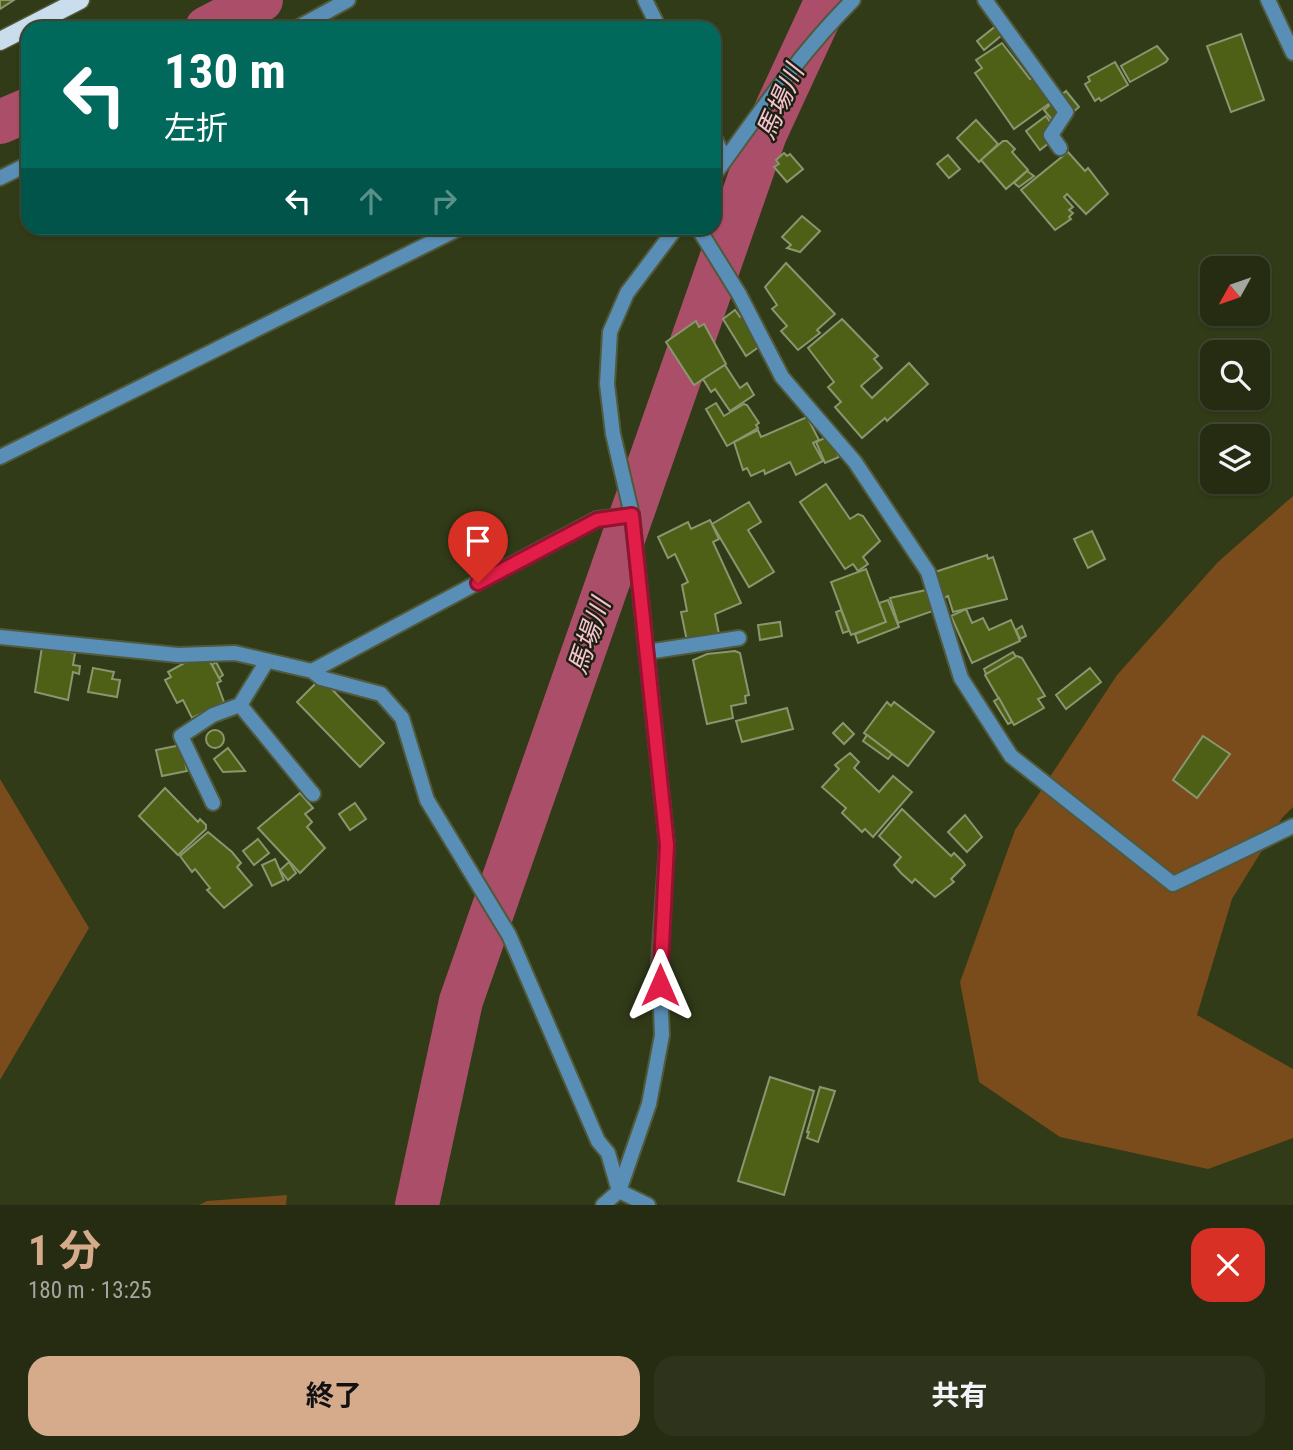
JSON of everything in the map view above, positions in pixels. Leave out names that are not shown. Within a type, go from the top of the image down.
[{"type":"main road","points":[[39,21],[80,0]]},
{"type":"main road","points":[[0,41],[21,30]]},
{"type":"street","points":[[310,21],[348,0]]},
{"type":"street","points":[[645,0],[656,21]]},
{"type":"street","points":[[721,165],[828,24],[853,0]]},
{"type":"street","points":[[985,0],[1066,112],[1051,135],[1060,148]]},
{"type":"street","points":[[1268,0],[1293,53]]},
{"type":"street","points":[[721,151],[725,160]]},
{"type":"street","points":[[0,178],[21,168]]},
{"type":"street","points":[[0,457],[446,235]]},
{"type":"street","points":[[603,1205],[619,1191],[649,1104],[662,1035],[659,961],[667,845],[632,515],[614,435],[607,384],[610,332],[627,293],[671,235]]},
{"type":"street","points":[[702,235],[739,294],[782,377],[855,462],[928,572],[961,678],[1011,756],[1173,884],[1293,826]]},
{"type":"street","points":[[312,671],[597,520],[632,515]]},
{"type":"street","points":[[0,637],[178,655],[235,653],[312,671],[321,678],[382,694],[402,718],[427,800],[509,935],[598,1141],[608,1153],[619,1191],[648,1205]]},
{"type":"street","points":[[647,652],[738,638]]},
{"type":"street","points":[[213,803],[181,736],[213,715],[240,705],[267,661]]},
{"type":"street","points":[[240,705],[313,794]]},
{"type":"shaded area","points":[[1293,496],[1293,807],[1282,818],[1232,899],[1197,1015],[1293,1069],[1293,1138],[1208,1169],[1060,1137],[979,1082],[960,982],[1015,830],[1117,675],[1218,562]]},
{"type":"shaded area","points":[[0,779],[89,928],[0,1080]]},
{"type":"shaded area","points":[[287,1195],[286,1205],[199,1205],[207,1201]]},
{"type":"building","points":[[0,0],[14,0],[0,9]]},
{"type":"building","points":[[1006,18],[1013,26],[984,50],[977,41]]},
{"type":"building","points":[[1241,34],[1264,100],[1231,112],[1207,46]]},
{"type":"building","points":[[1002,43],[1030,79],[1034,76],[1050,103],[1014,129],[975,73],[982,68],[976,60]]},
{"type":"building","points":[[1157,46],[1168,59],[1166,62],[1130,82],[1121,66]]},
{"type":"building","points":[[1115,62],[1128,85],[1101,101],[1099,98],[1095,101],[1085,84],[1090,81],[1088,77]]},
{"type":"building","points":[[1066,91],[1079,107],[1057,126],[1044,110]]},
{"type":"building","points":[[1046,116],[1059,135],[1040,150],[1026,131]]},
{"type":"building","points":[[976,120],[998,144],[979,162],[957,138]]},
{"type":"building","points":[[1003,141],[1007,141],[1015,149],[1012,152],[1028,170],[1006,189],[981,160]]},
{"type":"building","points":[[1068,152],[1085,171],[1088,168],[1108,194],[1086,214],[1067,194],[1064,197],[1073,207],[1069,210],[1073,213],[1069,217],[1071,219],[1055,230],[1021,190]]},
{"type":"building","points":[[784,153],[787,156],[790,154],[803,169],[787,182],[774,167],[779,164],[776,160]]},
{"type":"building","points":[[948,155],[960,169],[949,178],[937,164]]},
{"type":"building","points":[[1027,171],[1034,176],[1019,187],[1014,183]]},
{"type":"building","points":[[802,216],[820,231],[800,252],[787,248],[791,245],[782,237]]},
{"type":"building","points":[[786,263],[835,314],[817,330],[820,333],[798,350],[781,331],[787,326],[772,309],[777,305],[765,287]]},
{"type":"building","points":[[735,310],[740,317],[746,313],[766,342],[746,356],[723,319]]},
{"type":"building","points":[[842,319],[878,356],[874,359],[882,368],[861,386],[872,398],[909,363],[928,384],[887,421],[885,418],[862,438],[835,407],[841,402],[828,387],[834,382],[808,348]]},
{"type":"building","points":[[696,321],[699,327],[704,324],[726,364],[694,385],[666,342]]},
{"type":"building","points":[[725,365],[740,388],[747,383],[754,395],[730,411],[715,389],[711,392],[703,379]]},
{"type":"building","points":[[716,403],[724,416],[744,404],[747,405],[759,423],[756,425],[758,428],[727,446],[706,409]]},
{"type":"building","points":[[807,417],[819,440],[813,443],[823,461],[796,475],[790,462],[765,474],[764,470],[751,476],[747,468],[743,470],[734,442],[758,430],[761,437]]},
{"type":"building","points":[[829,436],[839,457],[825,463],[816,442]]},
{"type":"building","points":[[826,484],[850,519],[858,514],[863,516],[880,541],[863,557],[868,564],[858,571],[853,564],[845,569],[800,502]]},
{"type":"building","points":[[749,502],[761,522],[748,530],[774,572],[749,587],[712,524]]},
{"type":"building","points":[[710,520],[719,539],[713,542],[741,603],[715,614],[720,639],[688,646],[681,612],[687,611],[682,585],[688,582],[675,554],[668,558],[658,537],[688,522],[691,529]]},
{"type":"building","points":[[1092,531],[1105,559],[1088,568],[1074,539]]},
{"type":"building","points":[[987,555],[988,559],[993,557],[1007,599],[953,612],[948,596],[944,598],[935,572]]},
{"type":"building","points":[[866,569],[886,622],[851,635],[831,582]]},
{"type":"building","points":[[926,590],[933,611],[898,623],[890,598]]},
{"type":"building","points":[[888,600],[899,627],[858,643],[855,634],[886,622],[879,603]]},
{"type":"building","points":[[966,609],[972,623],[983,618],[989,630],[1011,620],[1020,641],[972,663],[951,616]]},
{"type":"building","points":[[841,610],[849,631],[843,633],[836,612]]},
{"type":"building","points":[[780,622],[782,636],[760,640],[758,625]]},
{"type":"building","points":[[1022,626],[1026,636],[1020,639],[1016,630]]},
{"type":"building","points":[[42,647],[75,653],[73,665],[80,666],[79,674],[73,672],[68,700],[35,692]]},
{"type":"building","points":[[735,651],[740,653],[749,695],[745,696],[746,703],[731,706],[733,718],[707,724],[693,660],[707,654]]},
{"type":"building","points":[[1013,652],[1016,657],[986,674],[984,669]]},
{"type":"building","points":[[199,655],[206,662],[209,660],[221,681],[217,683],[224,702],[192,718],[183,700],[177,703],[165,680],[171,677],[168,672]]},
{"type":"building","points":[[1017,656],[1022,658],[1045,696],[1038,699],[1044,708],[1014,725],[985,675]]},
{"type":"building","points":[[216,662],[223,675],[219,678],[212,665]]},
{"type":"building","points":[[93,668],[114,672],[112,679],[120,680],[117,697],[88,692]]},
{"type":"building","points":[[1090,668],[1101,682],[1066,709],[1056,695]]},
{"type":"building","points":[[321,678],[384,743],[360,767],[297,702]]},
{"type":"building","points":[[999,698],[1012,722],[1008,724],[994,701]]},
{"type":"building","points":[[887,702],[891,706],[894,702],[934,732],[908,766],[864,733]]},
{"type":"building","points":[[787,708],[793,729],[742,742],[736,721]]},
{"type":"building","points":[[843,723],[854,734],[844,744],[833,733]]},
{"type":"building","points":[[215,730],[221,733],[224,739],[221,745],[215,748],[209,745],[206,739],[209,733]]},
{"type":"building","points":[[867,735],[892,754],[888,759],[863,741]]},
{"type":"building","points":[[1203,736],[1230,754],[1197,798],[1173,780]]},
{"type":"building","points":[[181,745],[187,771],[162,776],[156,750]]},
{"type":"building","points":[[228,748],[245,771],[223,772],[214,759]]},
{"type":"building","points":[[850,753],[859,762],[854,768],[879,792],[893,776],[912,792],[873,837],[865,829],[862,832],[842,813],[846,808],[822,787],[839,769],[835,765]]},
{"type":"building","points":[[165,788],[198,822],[200,819],[206,825],[206,829],[178,855],[139,816]]},
{"type":"building","points":[[300,793],[313,808],[305,814],[312,822],[307,827],[325,848],[300,873],[258,828]]},
{"type":"building","points":[[355,803],[366,819],[350,830],[339,814]]},
{"type":"building","points":[[902,809],[951,856],[954,853],[965,865],[951,879],[954,882],[935,897],[915,879],[912,883],[901,873],[894,865],[901,857],[879,836]]},
{"type":"building","points":[[965,815],[982,837],[967,852],[948,832]]},
{"type":"building","points":[[208,832],[232,852],[241,863],[237,867],[252,885],[224,908],[207,890],[210,888],[195,869],[192,872],[180,856]]},
{"type":"building","points":[[258,839],[269,853],[254,865],[243,851]]},
{"type":"building","points":[[275,859],[284,880],[272,886],[262,865]]},
{"type":"building","points":[[289,862],[296,873],[288,880],[280,870]]},
{"type":"building","points":[[770,1077],[814,1091],[784,1195],[738,1181]]},
{"type":"building","points":[[820,1087],[835,1091],[818,1142],[807,1138],[807,1132]]},
{"type":"waterway","points":[[220,21],[261,0]]},
{"type":"waterway","name":"馬場川","points":[[417,1205],[461,1001],[765,134],[827,0]]},
{"type":"waterway","points":[[0,122],[21,113]]},
{"type":"route","points":[[478,583],[597,520],[632,515],[632,537],[652,690],[667,845],[659,961],[660,985]]}]
